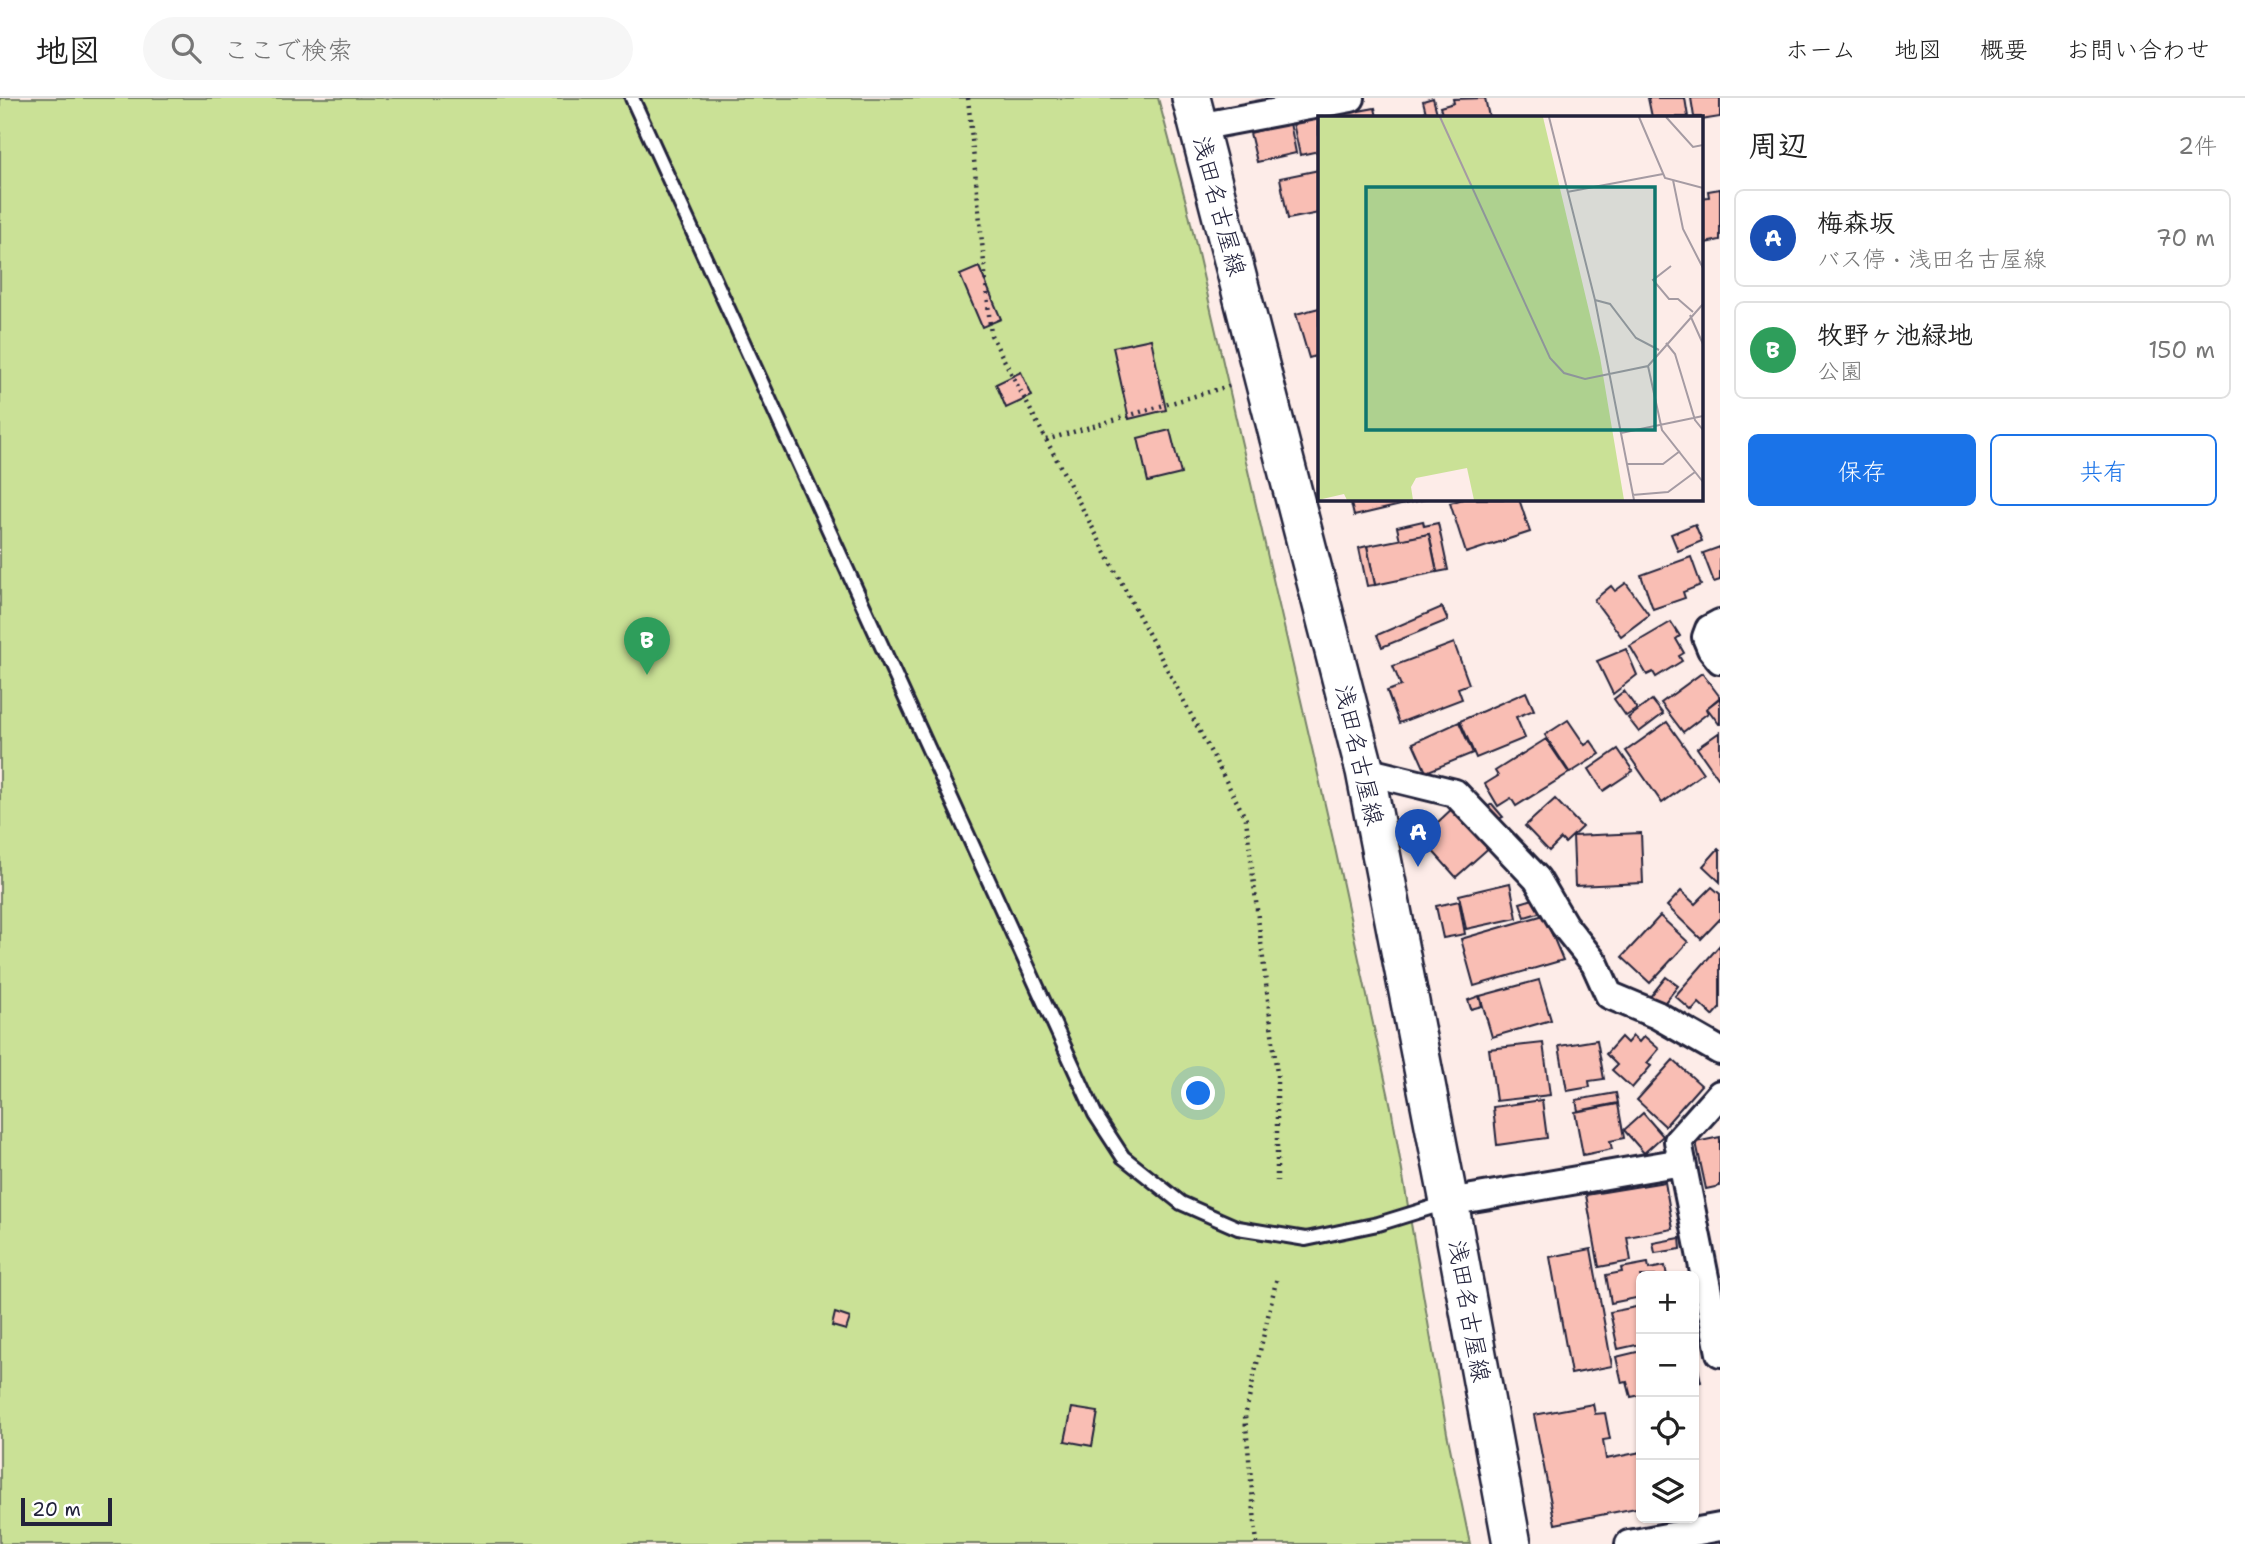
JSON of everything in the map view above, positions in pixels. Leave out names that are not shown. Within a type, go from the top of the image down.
[{"type":"main road","name":"浅田名古屋線","points":[[1195,113],[1365,771],[1512,1544]]},
{"type":"street","points":[[1195,113],[1351,98]]},
{"type":"street","points":[[1720,623],[1709,629],[1706,637],[1720,660]]},
{"type":"street","points":[[1365,771],[1455,793],[1537,879],[1564,925],[1595,964],[1609,995],[1657,1015],[1720,1051]]},
{"type":"street","points":[[1720,1094],[1678,1141],[1720,1353]]},
{"type":"street","points":[[1449,1202],[1682,1162]]},
{"type":"street","points":[[1629,1544],[1720,1527]]},
{"type":"lane","points":[[632,98],[1095,1114],[1123,1157],[1181,1203],[1238,1228],[1306,1239],[1378,1224],[1449,1202]]},
{"type":"path","points":[[968,98],[991,335],[1246,819],[1277,1074],[1277,1181]]},
{"type":"path","points":[[1046,440],[1263,375]]},
{"type":"path","points":[[1256,1544],[1245,1416],[1277,1277]]},
{"type":"green space","points":[[0,98],[1158,98],[1187,206],[1335,848],[1391,1107],[1447,1433],[1470,1544],[0,1544]]},
{"type":"building","points":[[1433,98],[1438,116],[1427,116],[1423,101]]},
{"type":"building","points":[[1485,98],[1489,116],[1443,116],[1440,107],[1454,103],[1453,99]]},
{"type":"building","points":[[1648,98],[1685,98],[1688,116],[1652,116]]},
{"type":"building","points":[[1691,98],[1720,98],[1720,117],[1702,120],[1702,116],[1694,116]]},
{"type":"building","points":[[1375,108],[1377,116],[1331,116]]},
{"type":"building","points":[[1318,118],[1318,151],[1300,155],[1293,123]]},
{"type":"building","points":[[1290,123],[1296,153],[1257,162],[1250,133]]},
{"type":"building","points":[[1318,170],[1318,213],[1288,219],[1280,178]]},
{"type":"building","points":[[1720,189],[1720,240],[1705,243],[1702,198],[1709,197],[1708,191]]},
{"type":"building","points":[[979,267],[1001,319],[982,327],[960,275]]},
{"type":"building","points":[[1318,308],[1318,355],[1309,358],[1296,314]]},
{"type":"building","points":[[1151,339],[1166,410],[1129,419],[1113,347]]},
{"type":"building","points":[[1021,372],[1032,396],[1006,408],[996,384]]},
{"type":"building","points":[[1170,430],[1181,474],[1148,482],[1138,438]]},
{"type":"building","points":[[1350,500],[1422,500],[1354,516]]},
{"type":"building","points":[[1460,500],[1519,500],[1530,532],[1466,553],[1450,503]]},
{"type":"building","points":[[1423,521],[1424,526],[1438,523],[1448,570],[1437,572],[1429,534],[1400,540],[1397,527]]},
{"type":"building","points":[[1695,524],[1702,541],[1678,551],[1671,534]]},
{"type":"building","points":[[1429,534],[1437,572],[1375,585],[1367,546]]},
{"type":"building","points":[[1367,546],[1375,585],[1367,586],[1359,548]]},
{"type":"building","points":[[1720,547],[1720,580],[1714,582],[1703,553]]},
{"type":"building","points":[[1691,557],[1701,585],[1683,592],[1685,598],[1653,609],[1641,575]]},
{"type":"building","points":[[1626,583],[1649,615],[1621,636],[1594,600],[1611,586],[1615,591]]},
{"type":"building","points":[[1442,607],[1448,620],[1382,647],[1377,635]]},
{"type":"building","points":[[1671,622],[1680,636],[1676,639],[1684,653],[1679,656],[1682,661],[1656,677],[1653,672],[1647,675],[1630,646]]},
{"type":"building","points":[[1454,643],[1469,684],[1458,688],[1462,699],[1399,723],[1387,691],[1401,686],[1393,666]]},
{"type":"building","points":[[1626,649],[1637,675],[1613,694],[1597,661]]},
{"type":"building","points":[[1702,673],[1720,697],[1706,709],[1708,713],[1683,732],[1661,703]]},
{"type":"building","points":[[1624,691],[1637,709],[1626,716],[1614,699]]},
{"type":"building","points":[[1526,692],[1534,710],[1516,717],[1525,738],[1476,758],[1460,721]]},
{"type":"building","points":[[1720,698],[1720,724],[1719,724],[1707,708]]},
{"type":"building","points":[[1652,700],[1663,714],[1639,732],[1628,718]]},
{"type":"building","points":[[1568,720],[1585,745],[1591,741],[1600,754],[1570,773],[1545,735]]},
{"type":"building","points":[[1459,722],[1473,753],[1426,772],[1413,743]]},
{"type":"building","points":[[1667,722],[1703,773],[1662,803],[1626,751]]},
{"type":"building","points":[[1720,732],[1720,777],[1718,778],[1697,748]]},
{"type":"building","points":[[1546,739],[1569,773],[1516,806],[1511,798],[1498,806],[1485,784],[1498,776],[1495,771]]},
{"type":"building","points":[[1618,749],[1633,771],[1603,791],[1589,769]]},
{"type":"building","points":[[1555,799],[1582,827],[1565,843],[1561,839],[1549,851],[1525,826]]},
{"type":"building","points":[[1492,804],[1503,817],[1495,821],[1486,808]]},
{"type":"building","points":[[1456,805],[1492,845],[1456,877],[1421,838]]},
{"type":"building","points":[[1641,833],[1643,883],[1575,886],[1573,836]]},
{"type":"building","points":[[1718,849],[1720,851],[1720,882],[1703,866]]},
{"type":"building","points":[[1510,883],[1517,918],[1466,929],[1459,895]]},
{"type":"building","points":[[1712,887],[1720,894],[1720,919],[1701,939],[1667,906],[1681,891],[1695,904]]},
{"type":"building","points":[[1540,897],[1545,911],[1525,917],[1520,903]]},
{"type":"building","points":[[1459,901],[1465,934],[1443,938],[1436,906]]},
{"type":"building","points":[[1544,915],[1563,960],[1474,986],[1461,939]]},
{"type":"building","points":[[1660,916],[1688,942],[1650,983],[1622,957]]},
{"type":"building","points":[[1720,945],[1720,1008],[1713,1016],[1699,1003],[1692,1011],[1675,996]]},
{"type":"building","points":[[1666,977],[1678,986],[1661,1007],[1649,998]]},
{"type":"building","points":[[1539,980],[1551,1020],[1492,1037],[1480,996]]},
{"type":"building","points":[[1479,996],[1482,1006],[1471,1009],[1468,1000]]},
{"type":"building","points":[[1633,1036],[1639,1042],[1644,1036],[1659,1049],[1647,1063],[1651,1066],[1632,1088],[1612,1070],[1617,1065],[1606,1054],[1621,1037],[1627,1043]]},
{"type":"building","points":[[1597,1040],[1604,1079],[1589,1081],[1590,1087],[1567,1091],[1559,1046]]},
{"type":"building","points":[[1543,1043],[1550,1095],[1496,1101],[1489,1049]]},
{"type":"building","points":[[1673,1060],[1701,1085],[1665,1126],[1637,1100]]},
{"type":"building","points":[[1616,1093],[1618,1103],[1578,1111],[1576,1100]]},
{"type":"building","points":[[1542,1100],[1547,1138],[1497,1145],[1493,1107]]},
{"type":"building","points":[[1618,1104],[1624,1138],[1610,1141],[1612,1149],[1583,1155],[1575,1112]]},
{"type":"building","points":[[1643,1113],[1663,1136],[1644,1153],[1624,1130]]},
{"type":"building","points":[[1720,1137],[1720,1186],[1706,1189],[1696,1142]]},
{"type":"building","points":[[1665,1182],[1673,1229],[1627,1237],[1631,1261],[1599,1267],[1586,1195]]},
{"type":"building","points":[[1680,1238],[1681,1249],[1655,1253],[1653,1243]]},
{"type":"building","points":[[1591,1249],[1612,1366],[1571,1374],[1550,1257]]},
{"type":"building","points":[[1648,1263],[1649,1269],[1665,1266],[1666,1271],[1636,1271],[1636,1298],[1611,1303],[1606,1275],[1622,1272],[1621,1268]]},
{"type":"building","points":[[1636,1307],[1636,1345],[1618,1349],[1610,1312]]},
{"type":"building","points":[[835,1313],[850,1318],[846,1330],[832,1326]]},
{"type":"building","points":[[1699,1319],[1703,1337],[1699,1338]]},
{"type":"building","points":[[1636,1352],[1636,1396],[1631,1397],[1627,1382],[1622,1383],[1616,1357]]},
{"type":"building","points":[[1593,1404],[1595,1414],[1605,1413],[1610,1439],[1603,1440],[1606,1459],[1636,1453],[1636,1508],[1555,1524],[1534,1415]]},
{"type":"building","points":[[1072,1408],[1098,1412],[1092,1446],[1065,1441]]},
{"type":"place","name":"牧野ヶ池緑地","points":[[647,675]]},
{"type":"place","name":"梅森坂","points":[[1418,867]]}]
